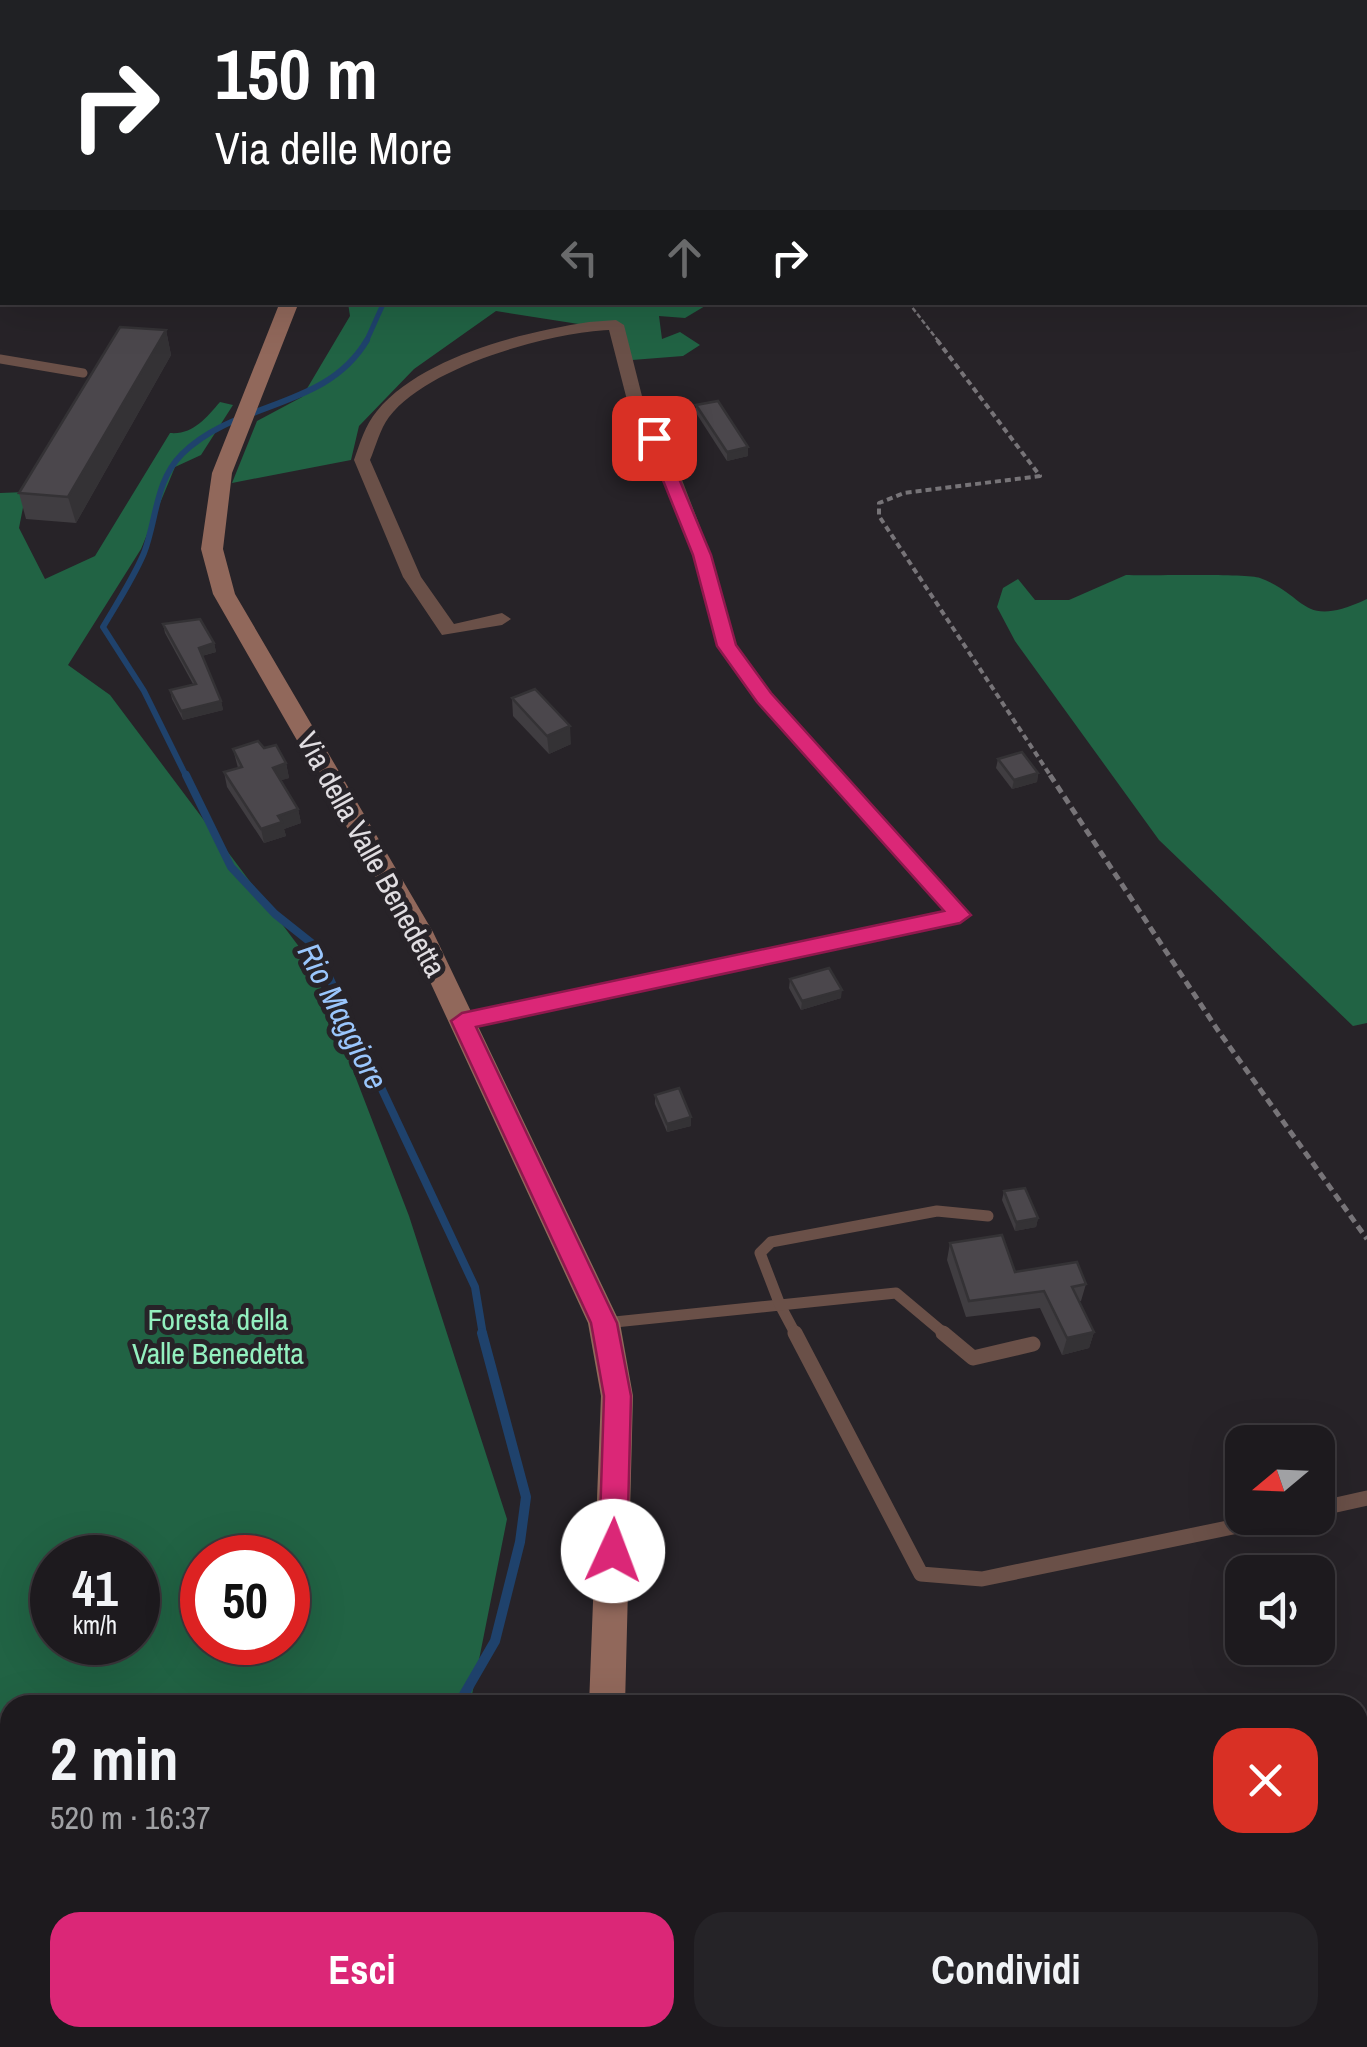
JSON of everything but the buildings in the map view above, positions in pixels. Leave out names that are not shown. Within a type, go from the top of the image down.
[{"type":"main road","name":"Via della Valle Benedetta","points":[[289,305],[215,506],[212,550],[224,594],[420,932],[604,1323],[617,1396],[607,1695]]},
{"type":"street","points":[[462,1021],[960,915],[764,697],[727,646],[702,555],[672,472],[636,404],[614,314],[495,351],[407,390],[381,414],[362,460],[412,576],[449,631],[502,619]]},
{"type":"lane","points":[[0,358],[83,373]]},
{"type":"lane","points":[[988,1216],[937,1211],[771,1242],[760,1253],[780,1305],[921,1574],[982,1579],[1225,1529]]},
{"type":"lane","points":[[604,1323],[896,1292],[973,1358],[1033,1344]]},
{"type":"lane","points":[[1335,1505],[1367,1498]]},
{"type":"path","points":[[910,305],[1038,468],[1040,476],[904,494],[879,503],[879,516],[1217,1029],[1367,1239]]},
{"type":"green space","points":[[348,305],[707,305],[685,318],[659,316],[662,339],[680,332],[700,345],[683,356],[632,360],[617,330],[496,311],[414,369],[359,426],[351,460],[232,483],[257,421],[302,397],[350,316]]},
{"type":"green space","name":"Foresta della Valle Benedetta","points":[[220,402],[233,405],[201,455],[175,467],[141,549],[68,665],[110,695],[312,964],[409,1216],[507,1519],[472,1695],[0,1695],[0,493],[26,492],[19,528],[45,579],[95,556],[170,433],[192,428]]},
{"type":"green space","points":[[1126,575],[1251,576],[1276,585],[1317,611],[1345,608],[1367,599],[1367,1023],[1353,1026],[1159,840],[1015,641],[997,607],[1003,588],[1018,579],[1035,600],[1069,600]]},
{"type":"waterway","name":"Rio Maggiore","points":[[367,340],[383,305]]},
{"type":"waterway","name":"Rio Maggiore","points":[[187,778],[144,691],[103,627],[140,563],[166,476],[182,454],[228,423],[329,380],[350,363],[367,340]]},
{"type":"waterway","name":"Rio Maggiore","points":[[186,775],[231,867],[275,914],[314,945],[475,1287],[483,1335]]},
{"type":"waterway","name":"Rio Maggiore","points":[[464,1695],[495,1641],[520,1542],[526,1497],[482,1333]]},
{"type":"route","points":[[613,1551],[617,1396],[604,1323],[462,1021],[616,985],[960,915],[764,697],[727,646],[702,555],[672,472],[654,438]]}]
